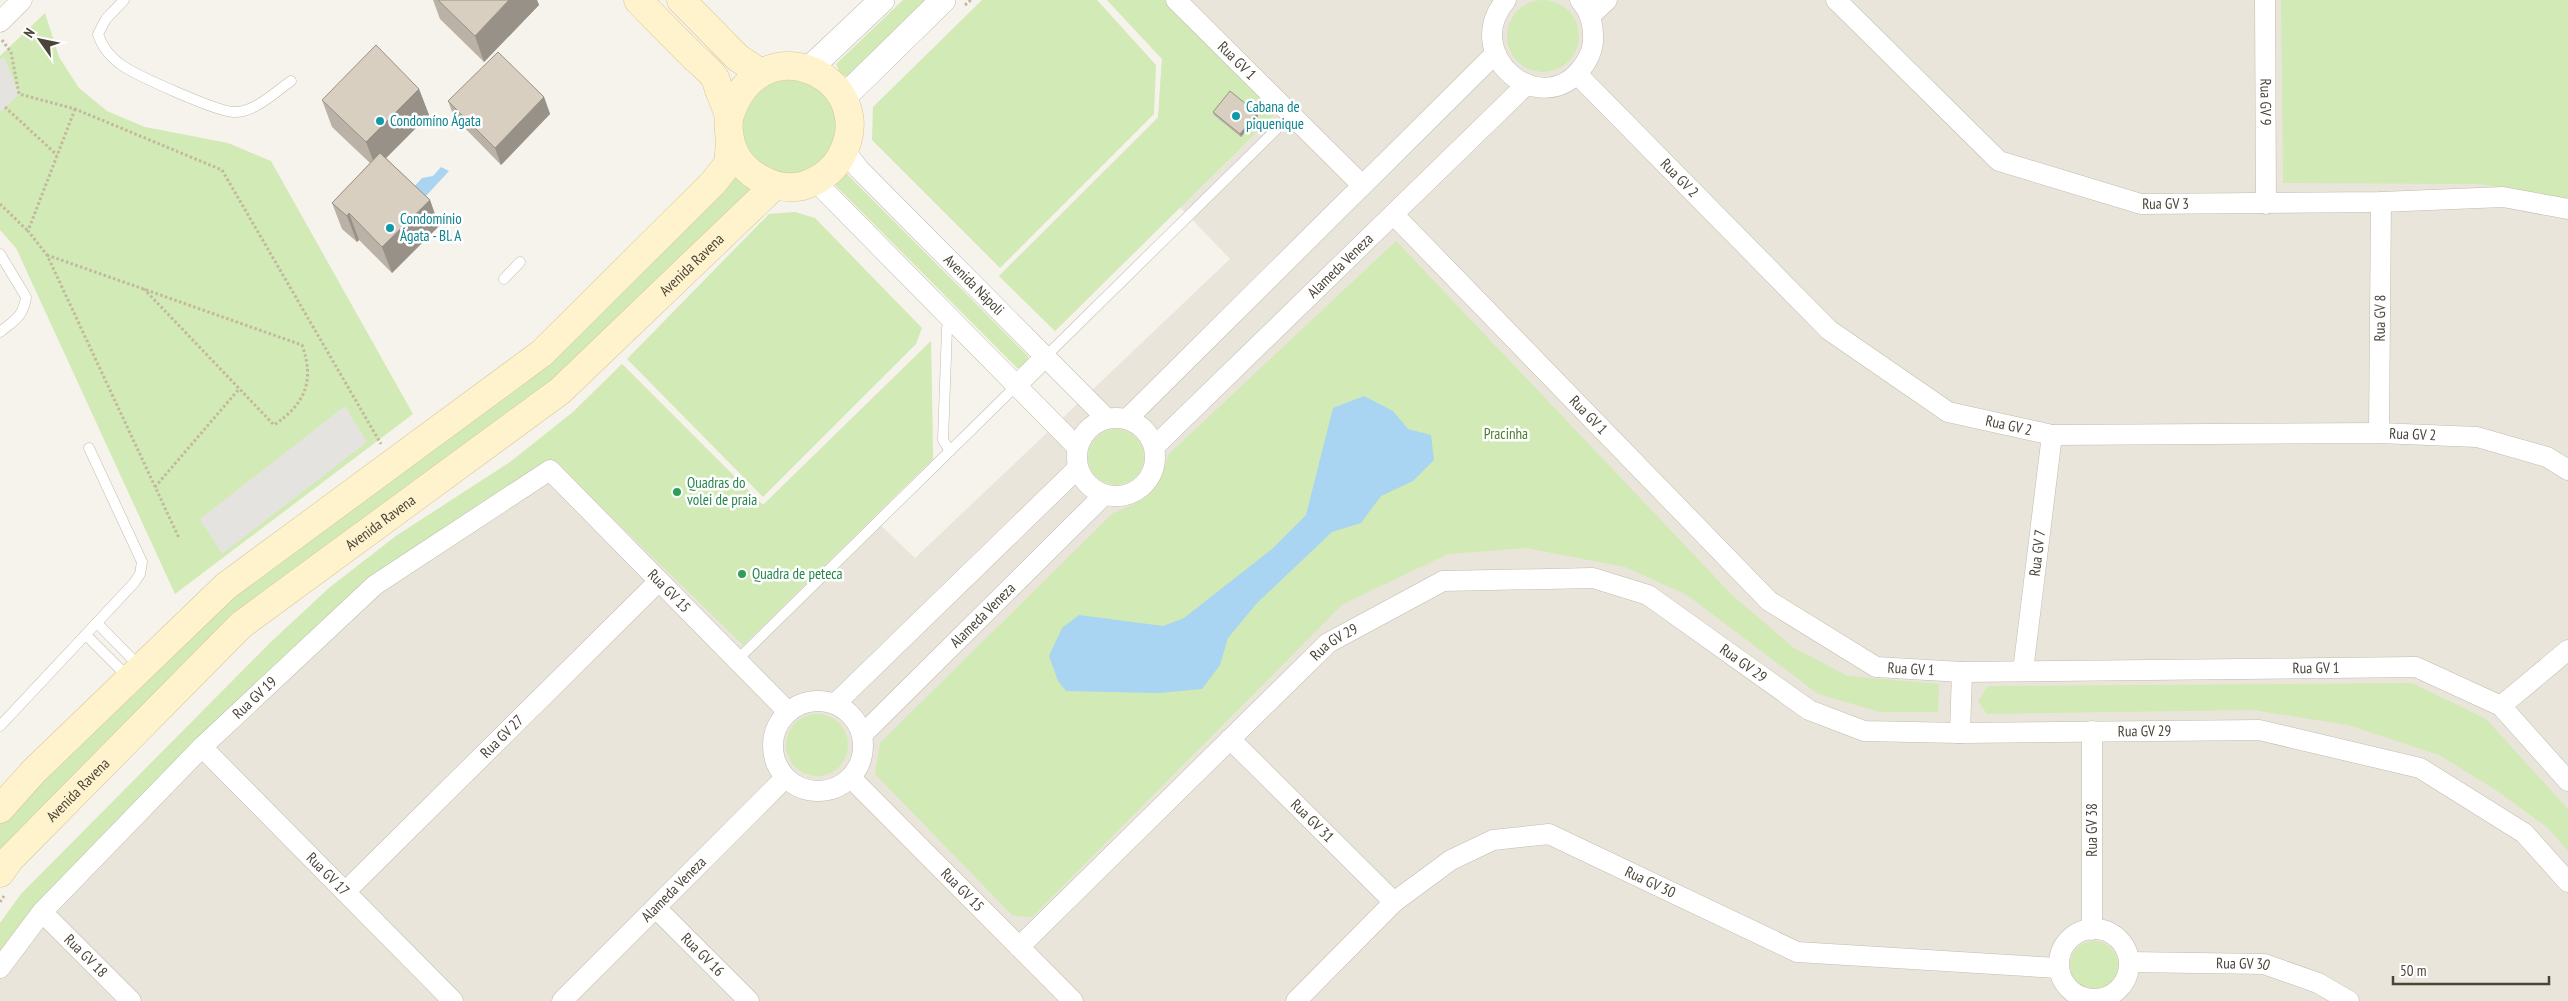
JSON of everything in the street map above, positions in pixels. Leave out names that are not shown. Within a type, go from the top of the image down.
[{"type":"main road","points":[[0,808],[34,771],[226,586],[542,352],[563,334],[713,183],[728,164],[730,130],[734,100],[745,84],[761,73],[776,67],[793,66],[809,69],[823,76],[834,85],[843,98],[849,115],[849,133],[844,151],[837,163],[815,181],[788,187],[774,186],[755,177],[739,162],[730,130],[715,78],[638,0]]},
{"type":"main road","points":[[681,0],[738,58],[761,73]]},
{"type":"main road","name":"Avenida Ravena","points":[[0,873],[10,859],[242,625],[560,391],[774,186]]},
{"type":"street","points":[[0,22],[22,0]]},
{"type":"street","points":[[809,69],[882,0]]},
{"type":"street","points":[[843,98],[943,0]]},
{"type":"street","name":"Rua GV 1","points":[[1176,0],[1362,185]]},
{"type":"street","points":[[1504,0],[1492,26],[1495,54],[1502,67],[1513,78],[1527,84],[1553,86],[1577,74],[1587,62],[1594,32],[1585,8],[1607,0]]},
{"type":"street","name":"Rua GV 3","points":[[1836,0],[1999,161],[2141,204],[2381,202],[2503,197],[2568,209]]},
{"type":"street","name":"Rua GV 9","points":[[2265,0],[2266,204]]},
{"type":"street","points":[[1128,419],[1495,54]]},
{"type":"street","name":"Rua GV 2","points":[[1577,74],[1829,330],[1948,412],[2052,435],[2380,433],[2477,436],[2547,457],[2568,470]]},
{"type":"street","name":"Alameda Veneza","points":[[1154,447],[1527,84]]},
{"type":"street","name":"Avenida Nápoli","points":[[844,151],[1106,418]]},
{"type":"street","points":[[815,181],[1077,447]]},
{"type":"street","name":"Rua GV 8","points":[[2380,433],[2381,202]]},
{"type":"street","name":"Rua GV 1","points":[[1394,215],[1769,601],[1876,667],[1962,672],[2416,667],[2501,706],[2568,781]]},
{"type":"street","points":[[1017,385],[1046,356]]},
{"type":"street","points":[[1106,418],[1128,419],[1140,425],[1149,435],[1154,447],[1152,471],[1138,490],[1121,496],[1104,495],[1092,489],[1083,480],[1078,468],[1077,447],[1088,429],[1106,418]]},
{"type":"street","name":"Rua GV 7","points":[[2023,670],[2052,435]]},
{"type":"street","points":[[835,704],[1078,468]]},
{"type":"street","name":"Rua GV 15","points":[[550,470],[788,712]]},
{"type":"street","name":"Rua GV 19","points":[[0,968],[42,912],[202,747],[375,585],[550,470]]},
{"type":"street","name":"Alameda Veneza","points":[[862,735],[1104,495]]},
{"type":"street","name":"Rua GV 29","points":[[1019,947],[1328,643],[1443,581],[1593,578],[1648,595],[1809,710],[1864,731],[1960,733],[2258,730],[2420,768],[2524,834],[2568,882]]},
{"type":"street","name":"Rua GV 27","points":[[345,892],[659,581]]},
{"type":"street","points":[[2501,706],[2568,650]]},
{"type":"street","points":[[1960,733],[1962,672]]},
{"type":"street","points":[[810,702],[835,704],[847,711],[856,722],[862,735],[863,750],[860,765],[851,778],[840,786],[826,791],[811,792],[797,787],[785,778],[777,766],[773,752],[774,737],[779,724],[788,712],[799,705],[810,702]]},
{"type":"street","name":"Rua GV 38","points":[[2092,731],[2092,930]]},
{"type":"street","name":"Rua GV 31","points":[[1230,739],[1394,902]]},
{"type":"street","name":"Rua GV 17","points":[[202,747],[453,1001]]},
{"type":"street","name":"Alameda Veneza","points":[[562,1001],[785,778]]},
{"type":"street","name":"Rua GV 15","points":[[851,778],[1073,1001]]},
{"type":"street","name":"Rua GV 30","points":[[1296,1001],[1394,902],[1451,860],[1493,840],[1550,834],[1797,952],[2058,968]]},
{"type":"street","name":"Rua GV 16","points":[[656,908],[749,1001]]},
{"type":"street","name":"Rua GV 18","points":[[42,912],[131,1001]]},
{"type":"street","points":[[2092,930],[2109,933],[2116,938],[2126,952],[2129,962],[2124,982],[2117,990],[2107,997],[2092,1000],[2074,993],[2067,986],[2058,968],[2063,949],[2068,941],[2077,934],[2092,930]]},
{"type":"street","name":"Rua GV 30","points":[[2129,962],[2264,964],[2318,983],[2349,1001]]},
{"type":"lane","points":[[124,0],[106,19],[98,34],[102,46],[121,65],[216,109],[235,112],[249,110],[291,82]]},
{"type":"lane","points":[[1046,356],[1291,114]]},
{"type":"lane","points":[[0,254],[26,297],[24,310],[19,317],[0,332]]},
{"type":"lane","points":[[504,279],[520,262]]},
{"type":"lane","points":[[950,451],[943,440],[947,328],[952,319]]},
{"type":"lane","points":[[737,660],[1017,385]]},
{"type":"lane","points":[[0,726],[134,584],[140,574],[142,562],[89,448]]},
{"type":"lane","points":[[97,623],[135,673]]},
{"type":"lane","points":[[86,635],[135,673]]},
{"type":"path","points":[[0,38],[11,52],[19,94],[75,109],[222,170],[392,463]]},
{"type":"path","points":[[6,107],[57,155]]},
{"type":"path","points":[[28,230],[75,109]]},
{"type":"path","points":[[0,204],[28,230],[47,255],[179,538]]},
{"type":"path","points":[[47,255],[144,289],[302,345],[308,362],[306,388],[297,406],[285,418],[274,425],[144,289]]},
{"type":"path","points":[[155,487],[239,390]]},
{"type":"shaded area","points":[[1107,0],[2568,0],[2568,1001],[0,1001],[0,923],[21,894],[271,642],[329,588],[396,536],[511,462],[573,412],[622,364],[763,505],[931,341],[933,459],[873,518],[915,558],[1230,259],[1180,207],[1055,331],[999,276],[1158,117],[1162,59]]},
{"type":"shaded area","points":[[4,56],[19,94],[0,113],[0,60]]},
{"type":"shaded area","points":[[345,406],[367,442],[222,554],[200,519]]},
{"type":"green space","points":[[903,0],[928,0],[851,77],[841,75],[836,64]]},
{"type":"green space","points":[[982,0],[1097,0],[1156,65],[1154,114],[1000,268],[872,140],[873,107]]},
{"type":"green space","points":[[1107,0],[1164,0],[1276,113],[1055,331],[999,276],[1158,118],[1162,59]]},
{"type":"green space","points":[[1543,0],[1557,3],[1569,10],[1576,22],[1579,36],[1576,50],[1569,62],[1557,69],[1543,72],[1529,69],[1517,62],[1510,50],[1507,36],[1510,22],[1517,10],[1529,3]]},
{"type":"green space","points":[[2281,0],[2568,0],[2568,200],[2478,184],[2283,183]]},
{"type":"green space","points":[[45,13],[59,57],[79,88],[107,111],[145,127],[228,143],[271,161],[413,414],[175,594],[16,248],[0,230],[0,56]]},
{"type":"green space","points":[[789,80],[807,83],[822,94],[833,109],[836,127],[833,145],[822,160],[807,171],[789,174],[771,171],[756,160],[745,145],[742,127],[745,109],[756,94],[771,83]]},
{"type":"green space","points":[[733,167],[758,186],[598,346],[353,531],[0,860],[0,819],[199,622],[468,413]]},
{"type":"green space","points":[[842,173],[847,174],[1028,356],[1029,362],[1023,369],[1017,368],[836,186],[835,181]]},
{"type":"green space","points":[[795,212],[815,218],[922,328],[916,344],[763,497],[627,359],[769,214]]},
{"type":"green space","name":"Pracinha","points":[[1396,241],[1733,596],[1794,648],[1848,676],[1939,684],[1938,712],[1880,712],[1818,694],[1687,595],[1625,567],[1526,548],[1448,554],[1343,604],[1032,917],[1013,916],[875,774],[880,743],[1113,513],[1144,498],[1156,485],[1169,454]]},
{"type":"green space","points":[[931,341],[933,459],[743,645],[553,460],[372,577],[0,956],[0,923],[21,894],[271,642],[329,588],[396,536],[510,462],[573,412],[622,364],[763,505]]},
{"type":"green space","points":[[1110,429],[1122,429],[1132,433],[1140,441],[1144,457],[1140,473],[1132,481],[1122,485],[1110,485],[1100,481],[1092,473],[1088,463],[1088,451],[1092,441],[1100,433]]},
{"type":"green space","points":[[2412,683],[2486,719],[2568,809],[2568,851],[2547,827],[2493,788],[2439,755],[2348,725],[2253,710],[1987,714],[1978,701],[1988,686]]},
{"type":"green space","points":[[811,714],[823,714],[839,723],[846,733],[848,745],[846,757],[839,767],[823,776],[811,776],[800,771],[791,762],[786,751],[786,739],[791,728],[800,719]]},
{"type":"green space","points":[[2089,941],[2099,941],[2108,945],[2114,951],[2117,956],[2117,974],[2108,985],[2099,989],[2089,989],[2080,985],[2074,979],[2070,970],[2070,960],[2074,951],[2080,945]]},
{"type":"water","points":[[441,167],[449,171],[425,197],[414,187],[422,178],[433,176]]},
{"type":"water","points":[[1364,396],[1393,411],[1408,429],[1431,435],[1434,460],[1413,481],[1381,496],[1361,523],[1332,532],[1257,603],[1228,638],[1220,665],[1202,689],[1158,693],[1066,691],[1058,681],[1049,656],[1062,628],[1079,615],[1163,626],[1184,618],[1272,549],[1306,515],[1333,408]]},
{"type":"building","points":[[438,0],[509,0],[475,36]]},
{"type":"building","points":[[376,45],[419,89],[366,142],[322,100]]},
{"type":"building","points":[[498,52],[544,97],[495,148],[448,101]]},
{"type":"building","name":"Cabana de piquenique","points":[[1230,91],[1257,113],[1240,134],[1213,112]]},
{"type":"building","points":[[380,153],[430,200],[382,247],[349,213],[347,216],[332,203]]},
{"type":"place","name":"Cabana de piquenique","points":[[1236,116]]},
{"type":"place","name":"Condomíno Ágata","points":[[380,121]]},
{"type":"place","name":"Condomínio Ágata - Bl. A","points":[[390,228]]},
{"type":"place","name":"Quadras do volei de praia","points":[[677,492]]},
{"type":"place","name":"Quadra de peteca","points":[[742,574]]}]
